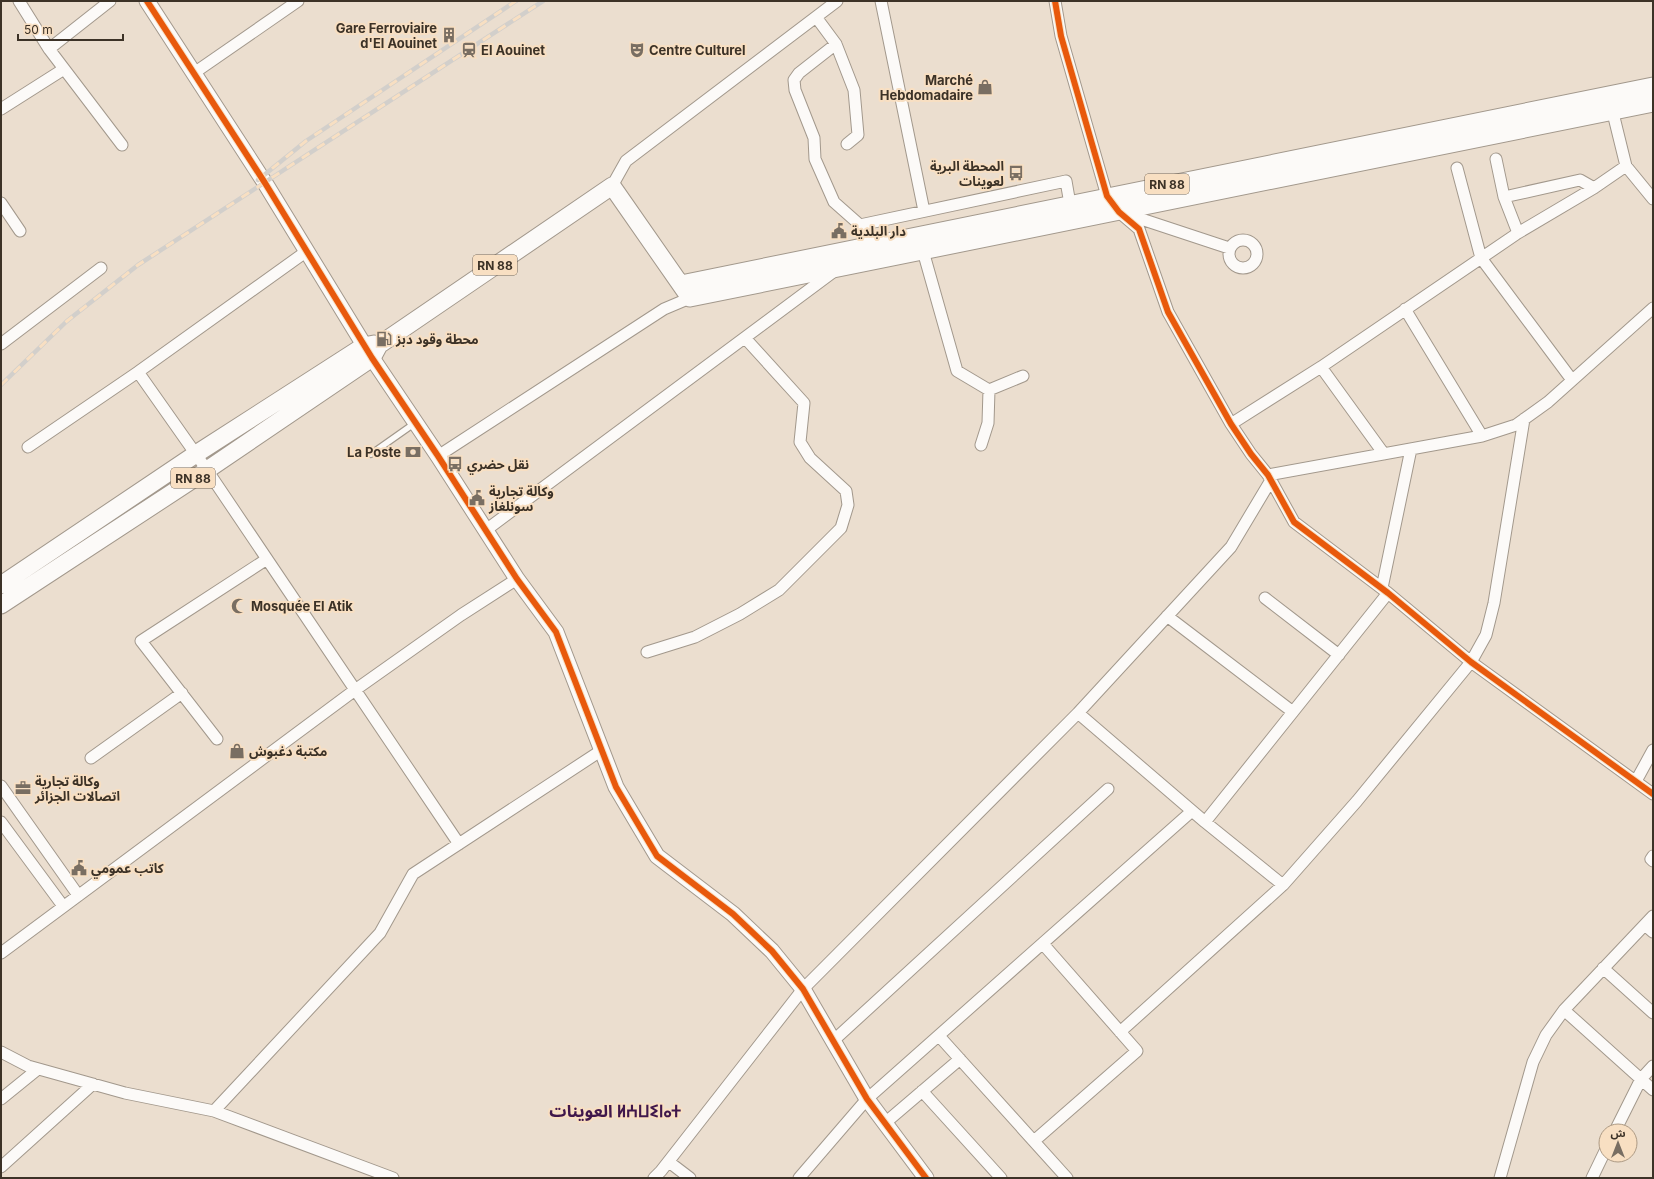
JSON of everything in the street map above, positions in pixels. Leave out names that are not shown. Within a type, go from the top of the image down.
[{"type":"main road","name":"RN 88","points":[[685,291],[865,246],[1653,86]]},
{"type":"main road","name":"RN 88","points":[[685,291],[839,268],[1653,103]]},
{"type":"main road","name":"RN 88","points":[[1,605],[207,470],[372,350],[612,186]]},
{"type":"main road","points":[[612,186],[685,291]]},
{"type":"main road","name":"RN 88","points":[[1,585],[196,454],[372,350]]},
{"type":"main road","points":[[78,533],[87,548]]},
{"type":"street","points":[[19,1],[49,49],[122,145]]},
{"type":"street","points":[[49,49],[110,1]]},
{"type":"street","points":[[147,1],[307,252],[372,350],[416,423],[517,579],[556,632],[616,788],[657,856],[733,914],[772,951],[803,989],[867,1099],[926,1178]]},
{"type":"street","points":[[194,73],[298,1]]},
{"type":"street","points":[[612,186],[626,160],[837,1]]},
{"type":"street","points":[[881,1],[924,211]]},
{"type":"street","points":[[1055,1],[1061,36],[1108,196],[1119,212],[1139,229],[1168,312],[1231,424],[1251,454],[1270,478],[1294,522],[1385,590],[1471,662],[1653,794]]},
{"type":"street","points":[[816,17],[836,44],[854,90],[858,135],[847,144]]},
{"type":"street","points":[[836,44],[799,73],[794,80],[795,90],[814,138],[815,159],[834,202],[860,225],[865,246]]},
{"type":"street","points":[[1,109],[64,69]]},
{"type":"street","points":[[1610,94],[1612,112],[1626,166],[1653,199]]},
{"type":"street","points":[[1364,144],[1369,161]]},
{"type":"street","points":[[1496,159],[1504,197],[1518,233]]},
{"type":"street","points":[[1267,164],[1271,181]]},
{"type":"street","points":[[1231,424],[1321,367],[1518,233],[1594,188],[1626,166]]},
{"type":"street","points":[[1456,168],[1481,258],[1572,380]]},
{"type":"street","points":[[1504,197],[1580,180],[1594,188]]},
{"type":"street","points":[[860,225],[1066,181],[1070,204]]},
{"type":"street","points":[[1,203],[20,231]]},
{"type":"street","points":[[1119,212],[1229,248]]},
{"type":"street","points":[[923,251],[957,371],[989,390]]},
{"type":"street","points":[[28,447],[138,372],[307,252]]},
{"type":"street","points":[[1,344],[101,268]]},
{"type":"street","points":[[486,530],[839,268]]},
{"type":"street","points":[[438,456],[664,309],[685,291]]},
{"type":"street","points":[[654,1178],[669,1162],[803,989],[1078,713],[1231,547],[1270,478],[1384,454],[1482,436],[1516,426],[1548,402],[1653,308]]},
{"type":"street","points":[[1405,309],[1482,436]]},
{"type":"street","points":[[647,652],[695,637],[740,614],[779,590],[841,528],[848,505],[846,491],[810,458],[800,442],[804,404],[745,338]]},
{"type":"street","points":[[1321,367],[1384,454]]},
{"type":"street","points":[[138,372],[207,470],[458,844]]},
{"type":"street","points":[[989,390],[1023,376]]},
{"type":"street","points":[[981,444],[988,423],[989,390]]},
{"type":"street","points":[[1120,1032],[1283,885],[1357,801],[1471,662],[1486,636],[1494,603],[1524,420]]},
{"type":"street","points":[[1206,822],[1339,655],[1385,590],[1411,449]]},
{"type":"street","points":[[217,739],[141,641],[267,559]]},
{"type":"street","points":[[1,952],[355,690],[461,615],[517,579]]},
{"type":"street","points":[[1265,598],[1339,655]]},
{"type":"street","points":[[1167,616],[1293,712]]},
{"type":"street","points":[[91,758],[182,694]]},
{"type":"street","points":[[1078,713],[1192,811],[1283,885]]},
{"type":"street","points":[[214,1111],[380,933],[413,874],[602,750]]},
{"type":"street","points":[[1636,781],[1653,750]]},
{"type":"street","points":[[1,786],[78,895]]},
{"type":"street","points":[[833,1041],[1108,789]]},
{"type":"street","points":[[799,1178],[867,1099],[1192,811]]},
{"type":"street","points":[[1,822],[63,906]]},
{"type":"street","points":[[1653,856],[1651,859],[1653,861]]},
{"type":"street","points":[[1500,1178],[1533,1062],[1546,1035],[1564,1010],[1603,968],[1650,924]]},
{"type":"street","points":[[1034,1141],[1137,1051],[1043,944]]},
{"type":"street","points":[[1603,968],[1653,1013]]},
{"type":"street","points":[[1564,1010],[1653,1090]]},
{"type":"street","points":[[939,1036],[1067,1178]]},
{"type":"street","points":[[1,1052],[28,1066],[38,1069],[125,1093],[214,1111],[393,1178]]},
{"type":"street","points":[[885,1122],[960,1059]]},
{"type":"street","points":[[1619,1123],[1641,1079],[1653,1066]]},
{"type":"street","points":[[1,1099],[38,1069]]},
{"type":"street","points":[[1,1167],[93,1084]]},
{"type":"street","points":[[922,1091],[1001,1178]]},
{"type":"street","points":[[669,1162],[690,1178]]},
{"type":"street","points":[[1592,1178],[1599,1163]]},
{"type":"lane","points":[[371,454],[416,423]]},
{"type":"railway","points":[[258,180],[306,141],[516,1]]},
{"type":"railway","points":[[1,385],[67,321],[138,265],[543,1]]},
{"type":"cycle path","points":[[147,1],[265,183],[372,358],[438,456],[517,579],[556,632],[616,787],[657,856],[733,914],[772,951],[803,989],[867,1099],[926,1178]]},
{"type":"cycle path","points":[[1055,1],[1061,36],[1107,196],[1119,212],[1139,229],[1168,312],[1231,424],[1251,454],[1268,475],[1294,522],[1388,593],[1471,662],[1653,794]]},
{"type":"place","name":"Gare Ferroviaire d'El Aouinet","points":[[449,35]]},
{"type":"place","name":"El Aouinet","points":[[469,50]]},
{"type":"place","name":"Centre Culturel","points":[[637,50]]},
{"type":"place","name":"Marché Hebdomadaire","points":[[985,87]]},
{"type":"place","name":"المحطة البرية لعوينات","points":[[1016,173]]},
{"type":"place","name":"دار البلدية","points":[[839,231]]},
{"type":"place","name":"محطة وقود دبز","points":[[384,339]]},
{"type":"place","name":"La Poste","points":[[413,452]]},
{"type":"place","name":"نقل حضري","points":[[455,464]]},
{"type":"place","name":"وكالة تجارية سونلغاز","points":[[477,498]]},
{"type":"place","name":"Mosquée El Atik","points":[[239,606]]},
{"type":"place","name":"مكتبة دغبوش","points":[[237,751]]},
{"type":"place","name":"وكالة تجارية اتصالات الجزائر","points":[[23,788]]},
{"type":"place","name":"كاتب عمومي","points":[[79,868]]},
{"type":"district","name":"العوينات ⵍⵄⵡⵉⵏⴰⵜ","points":[[615,1111]]}]
